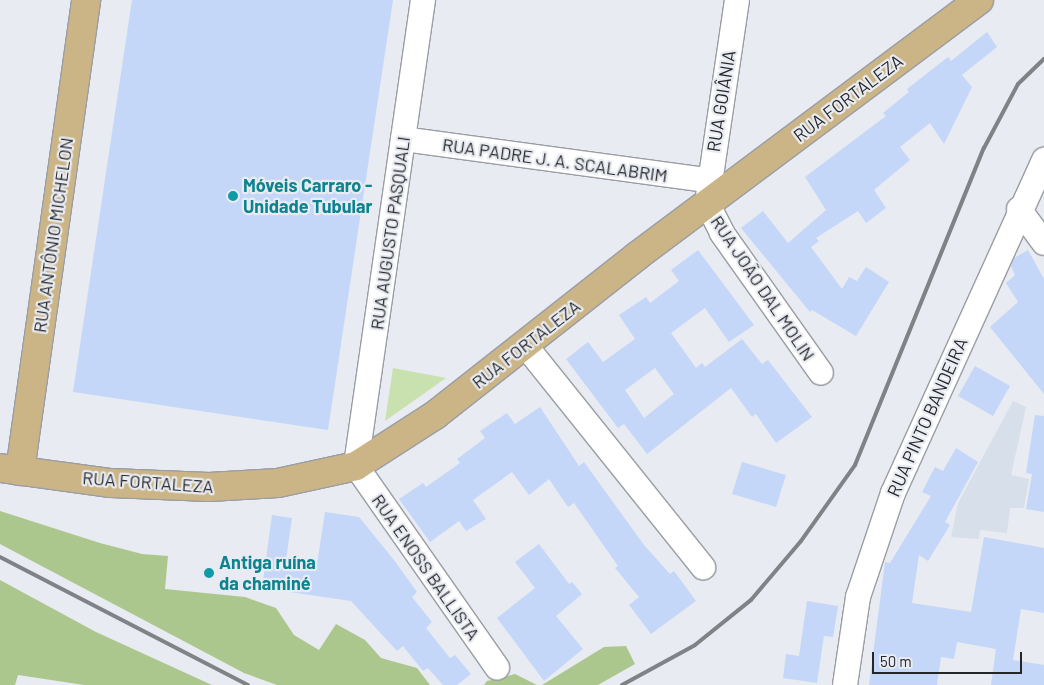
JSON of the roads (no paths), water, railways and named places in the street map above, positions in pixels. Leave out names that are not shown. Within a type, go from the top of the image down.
[{"type":"main road","name":"RUA ANTÔNIO MICHELON","points":[[10,469],[86,0]]},
{"type":"main road","name":"RUA FORTALEZA","points":[[10,469],[111,483],[209,487],[278,483],[356,466],[435,415],[525,345],[707,192],[979,0]]},
{"type":"street","name":"RUA AUGUSTO PASQUALI","points":[[356,466],[423,0]]},
{"type":"street","name":"RUA GOIÂNIA","points":[[707,192],[736,0]]},
{"type":"street","name":"RUA PADRE J. A. SCALABRIM","points":[[403,139],[707,192]]},
{"type":"street","name":"RUA PINTO BANDEIRA","points":[[845,685],[858,597],[893,492],[1019,209],[1044,160]]},
{"type":"street","name":"RUA JOÃO DAL MOLIN","points":[[707,192],[722,233],[821,373]]},
{"type":"street","points":[[1019,209],[1044,243]]},
{"type":"street","points":[[525,345],[704,567]]},
{"type":"street","name":"RUA ENOSS BALLISTA","points":[[356,466],[497,667]]},
{"type":"railway","points":[[622,685],[695,645],[751,600],[801,541],[855,465],[984,148],[1018,84],[1044,59]]},
{"type":"railway","points":[[0,557],[248,685]]},
{"type":"place","name":"Móveis Carraro - Unidade Tubular","points":[[233,196]]},
{"type":"place","name":"Antiga ruína da chaminé","points":[[209,573]]}]
